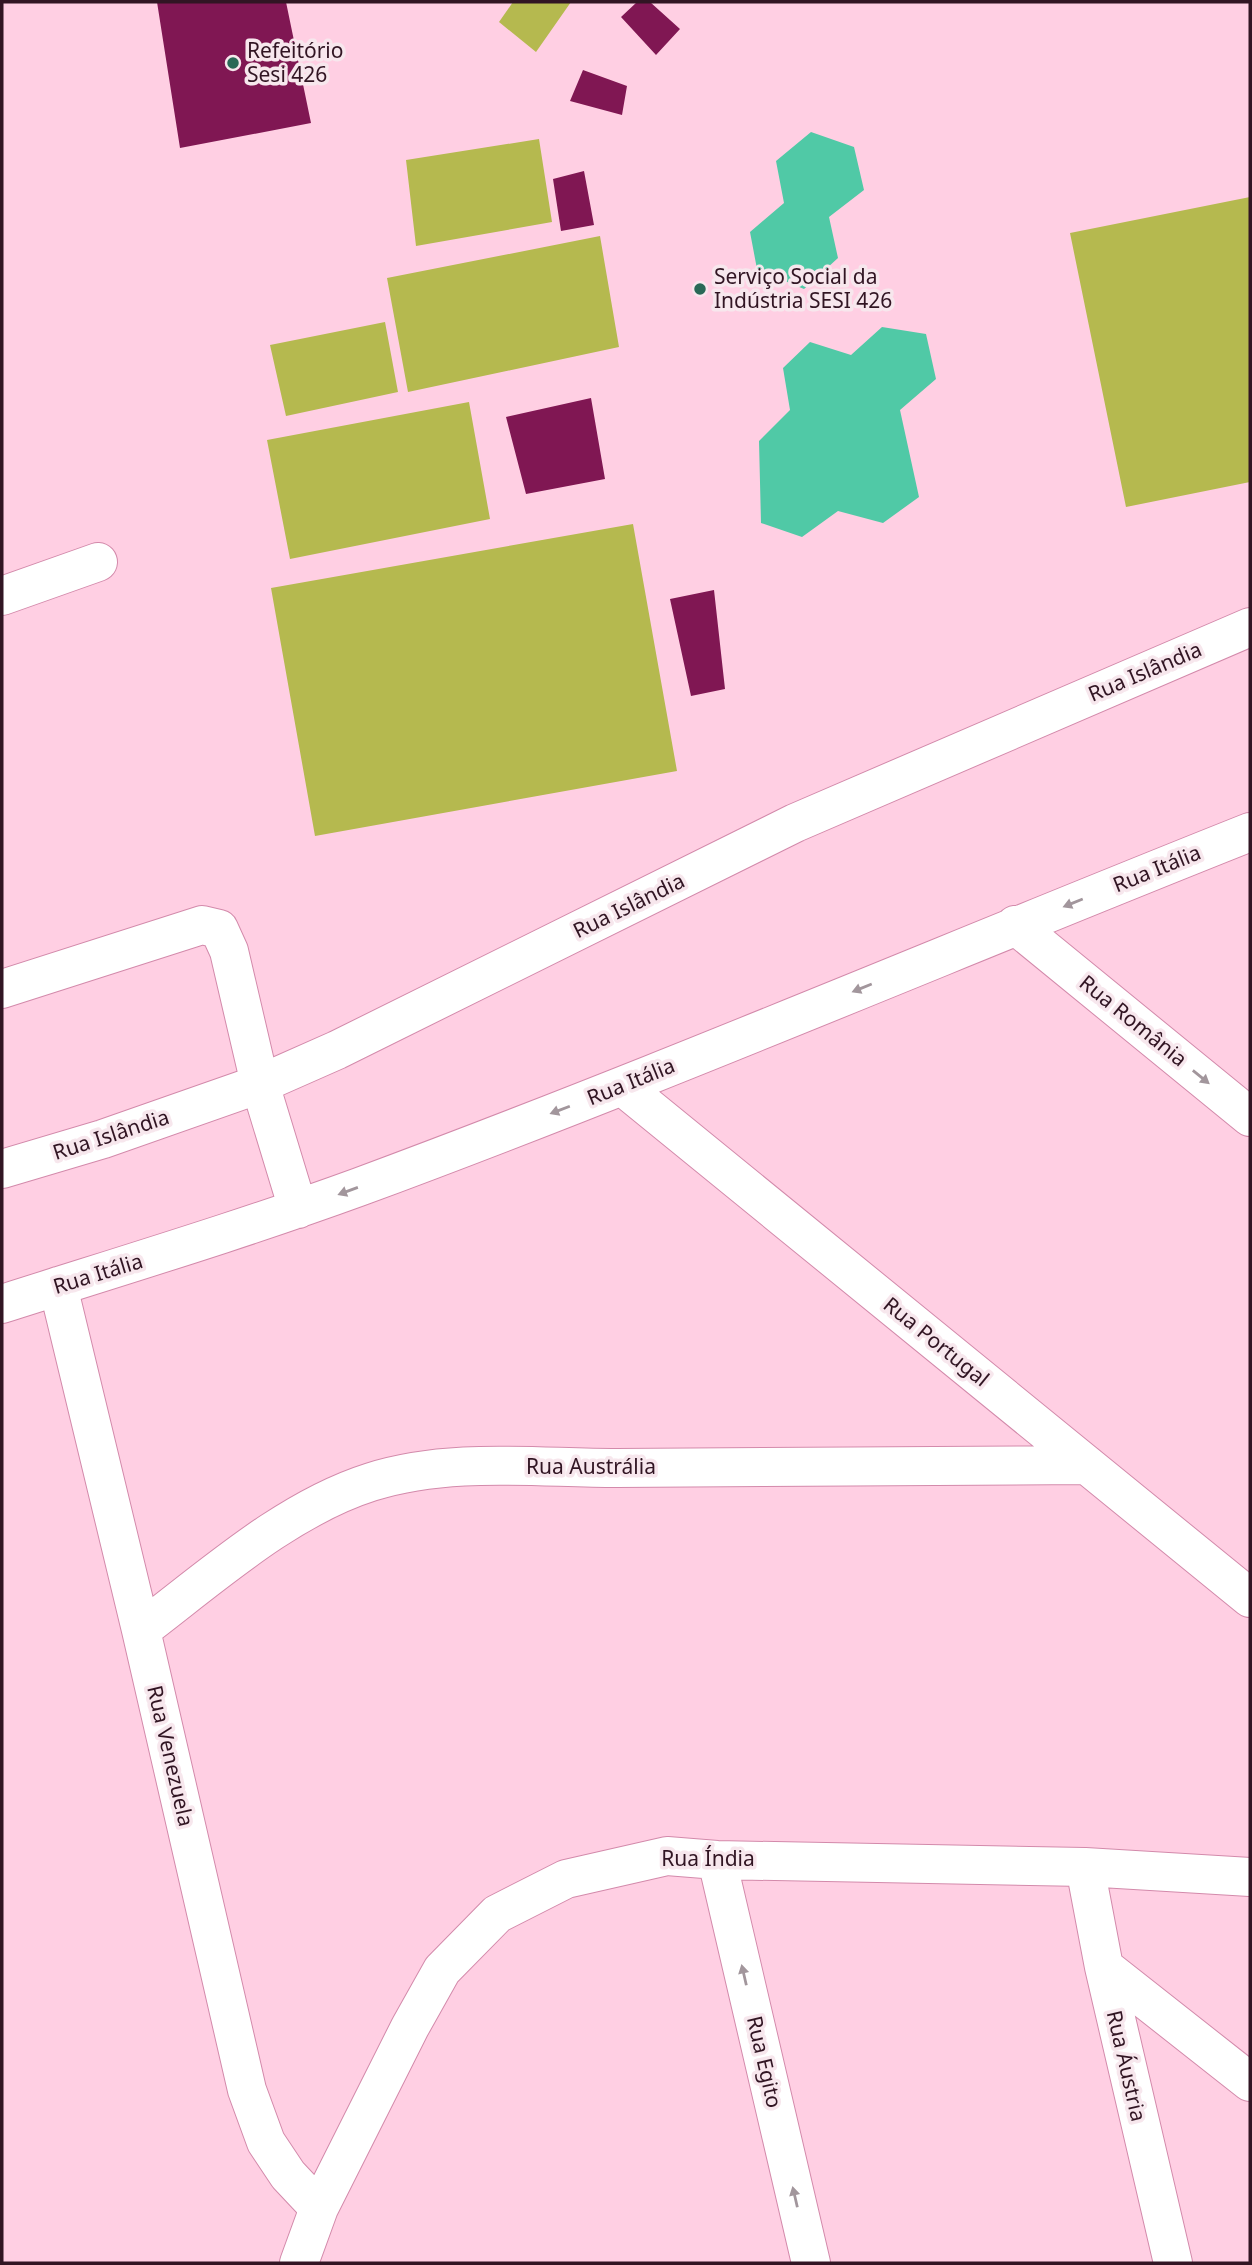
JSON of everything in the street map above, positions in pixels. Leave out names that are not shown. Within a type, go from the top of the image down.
[{"type":"street","points":[[2,596],[98,562]]},
{"type":"street","name":"Rua Islândia","points":[[2,1169],[103,1139],[260,1084],[337,1050],[795,823],[1250,627]]},
{"type":"street","name":"Rua Itália","points":[[2,1304],[298,1209],[622,1086],[1250,832]]},
{"type":"street","points":[[2,989],[202,925],[219,929],[229,951],[260,1084],[298,1209]]},
{"type":"street","name":"Rua România","points":[[1015,925],[1250,1117]]},
{"type":"street","name":"Rua Portugal","points":[[622,1086],[1250,1598]]},
{"type":"street","name":"Rua Venezuela","points":[[58,1286],[247,2090],[266,2141],[288,2175],[319,2208]]},
{"type":"street","name":"Rua Austrália","points":[[141,1630],[271,1532],[321,1502],[369,1483],[411,1471],[475,1466],[577,1468],[1087,1465]]},
{"type":"street","name":"Rua Índia","points":[[299,2263],[319,2208],[410,2027],[442,1970],[497,1914],[566,1879],[667,1856],[717,1860],[1085,1867],[1250,1877]]},
{"type":"street","name":"Rua Egito","points":[[717,1860],[811,2263]]},
{"type":"street","name":"Rua Áustria","points":[[1085,1867],[1104,1967],[1173,2263]]},
{"type":"street","points":[[1104,1967],[1250,2082]]},
{"type":"shaded area","points":[[513,2],[571,2],[536,52],[499,22]]},
{"type":"shaded area","points":[[811,132],[854,147],[864,190],[829,217],[838,258],[804,289],[757,269],[750,232],[784,203],[776,161]]},
{"type":"shaded area","points":[[539,139],[552,222],[416,246],[406,160]]},
{"type":"shaded area","points":[[1250,197],[1250,482],[1126,507],[1070,233]]},
{"type":"shaded area","points":[[600,236],[619,347],[408,392],[387,278]]},
{"type":"shaded area","points":[[385,322],[398,392],[286,416],[270,345]]},
{"type":"shaded area","points":[[882,327],[926,334],[936,379],[900,410],[919,497],[883,523],[838,511],[802,537],[761,523],[759,441],[790,410],[783,368],[810,342],[851,355]]},
{"type":"shaded area","points":[[469,402],[490,519],[290,559],[267,440]]},
{"type":"shaded area","points":[[633,524],[677,771],[315,836],[271,588]]},
{"type":"building","name":"Refeitório Sesi 426","points":[[157,2],[286,2],[311,123],[180,148]]},
{"type":"building","points":[[637,2],[650,2],[680,29],[656,55],[621,17]]},
{"type":"building","points":[[583,70],[627,86],[622,115],[570,101]]},
{"type":"building","points":[[584,171],[594,225],[561,231],[553,179]]},
{"type":"building","points":[[591,398],[605,479],[526,494],[506,417]]},
{"type":"building","points":[[714,590],[725,689],[691,696],[670,599]]},
{"type":"place","name":"Refeitório Sesi 426","points":[[233,63]]},
{"type":"place","name":"Serviço Social da Indústria SESI 426","points":[[700,289]]}]
